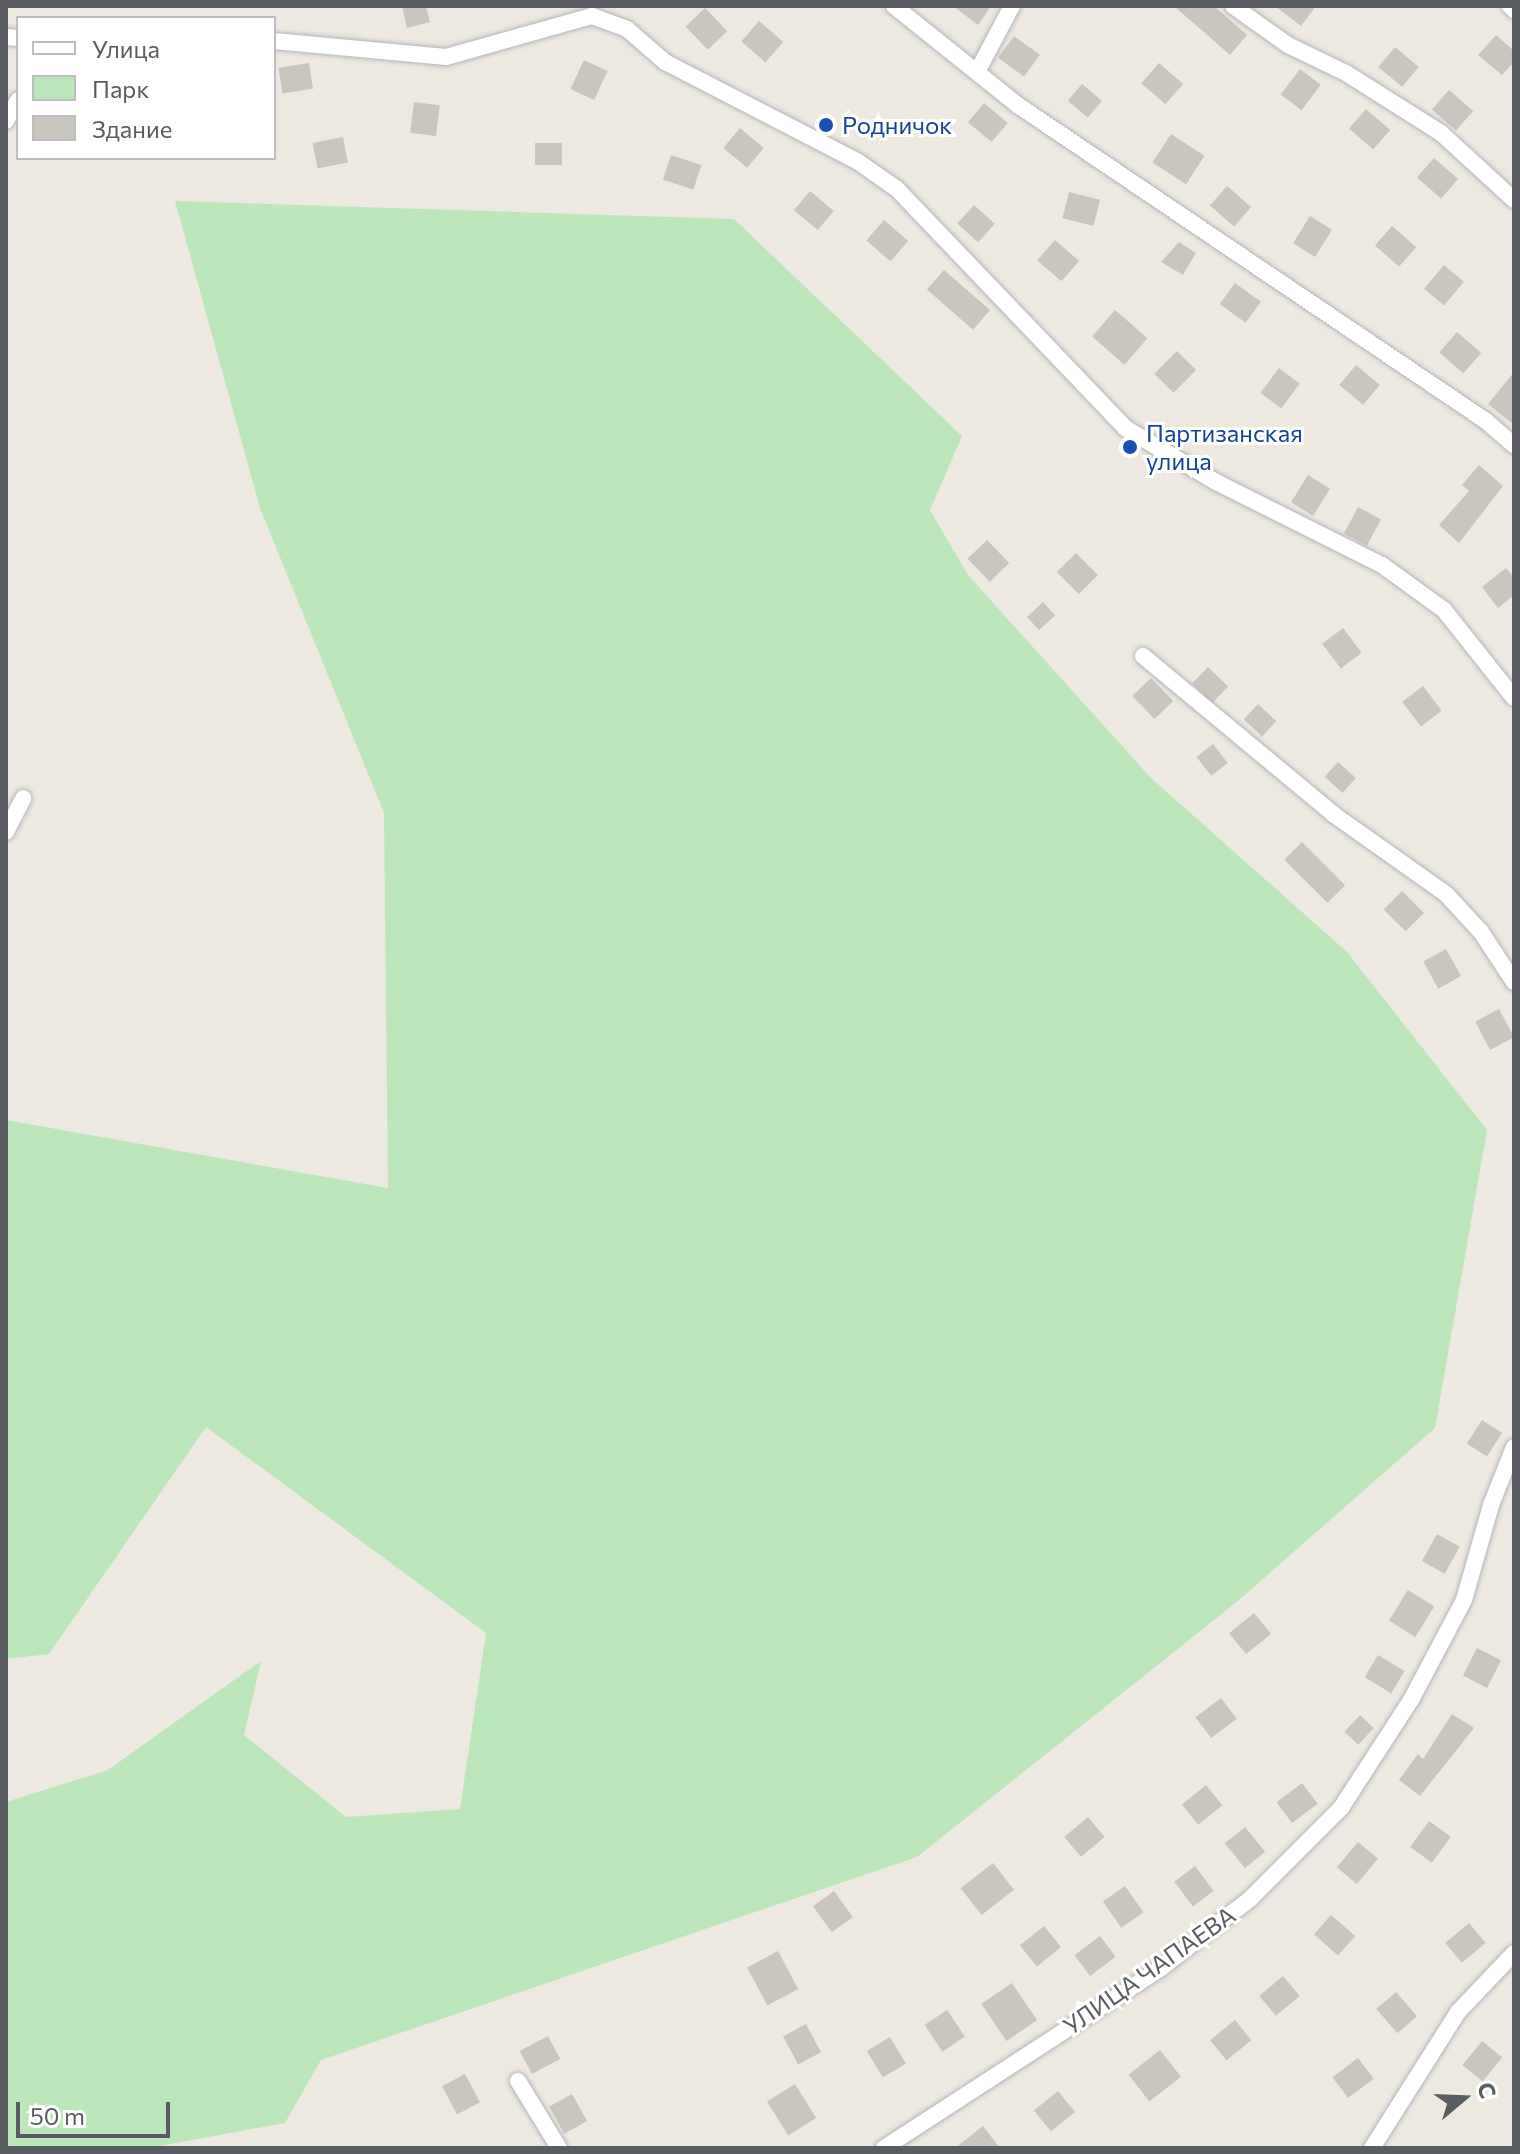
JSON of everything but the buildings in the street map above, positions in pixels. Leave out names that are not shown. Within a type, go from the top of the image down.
[{"type":"street","points":[[894,6],[1043,123],[1486,421],[1514,445]]},
{"type":"street","points":[[977,72],[1012,6]]},
{"type":"street","points":[[1233,6],[1288,45],[1346,73],[1441,133],[1514,200]]},
{"type":"street","points":[[276,41],[446,57],[592,16],[627,29],[665,62],[857,161],[897,189],[1125,428],[1216,482],[1382,565],[1444,610],[1514,698]]},
{"type":"street","points":[[6,121],[16,104]]},
{"type":"street","points":[[1143,656],[1333,814],[1446,894],[1481,932],[1514,982]]},
{"type":"street","points":[[6,832],[23,798]]},
{"type":"street","name":"УЛИЦА ЧАПАЕВА","points":[[884,2148],[1161,1968],[1250,1899],[1341,1808],[1411,1700],[1464,1600],[1491,1505],[1514,1447]]},
{"type":"street","points":[[1372,2148],[1458,2012],[1514,1953]]},
{"type":"street","points":[[518,2081],[559,2148]]},
{"type":"green space","points":[[175,201],[734,219],[962,436],[930,510],[968,575],[1150,777],[1347,952],[1487,1130],[1435,1428],[1239,1600],[917,1857],[321,2060],[285,2123],[149,2148],[6,2148],[6,1802],[108,1770],[261,1661],[244,1735],[346,1817],[460,1809],[486,1633],[206,1427],[49,1654],[6,1659],[6,1120],[388,1188],[384,813],[260,508]]},
{"type":"place","name":"Родничок","points":[[826,125]]},
{"type":"place","name":"Партизанская улица","points":[[1130,447]]}]
